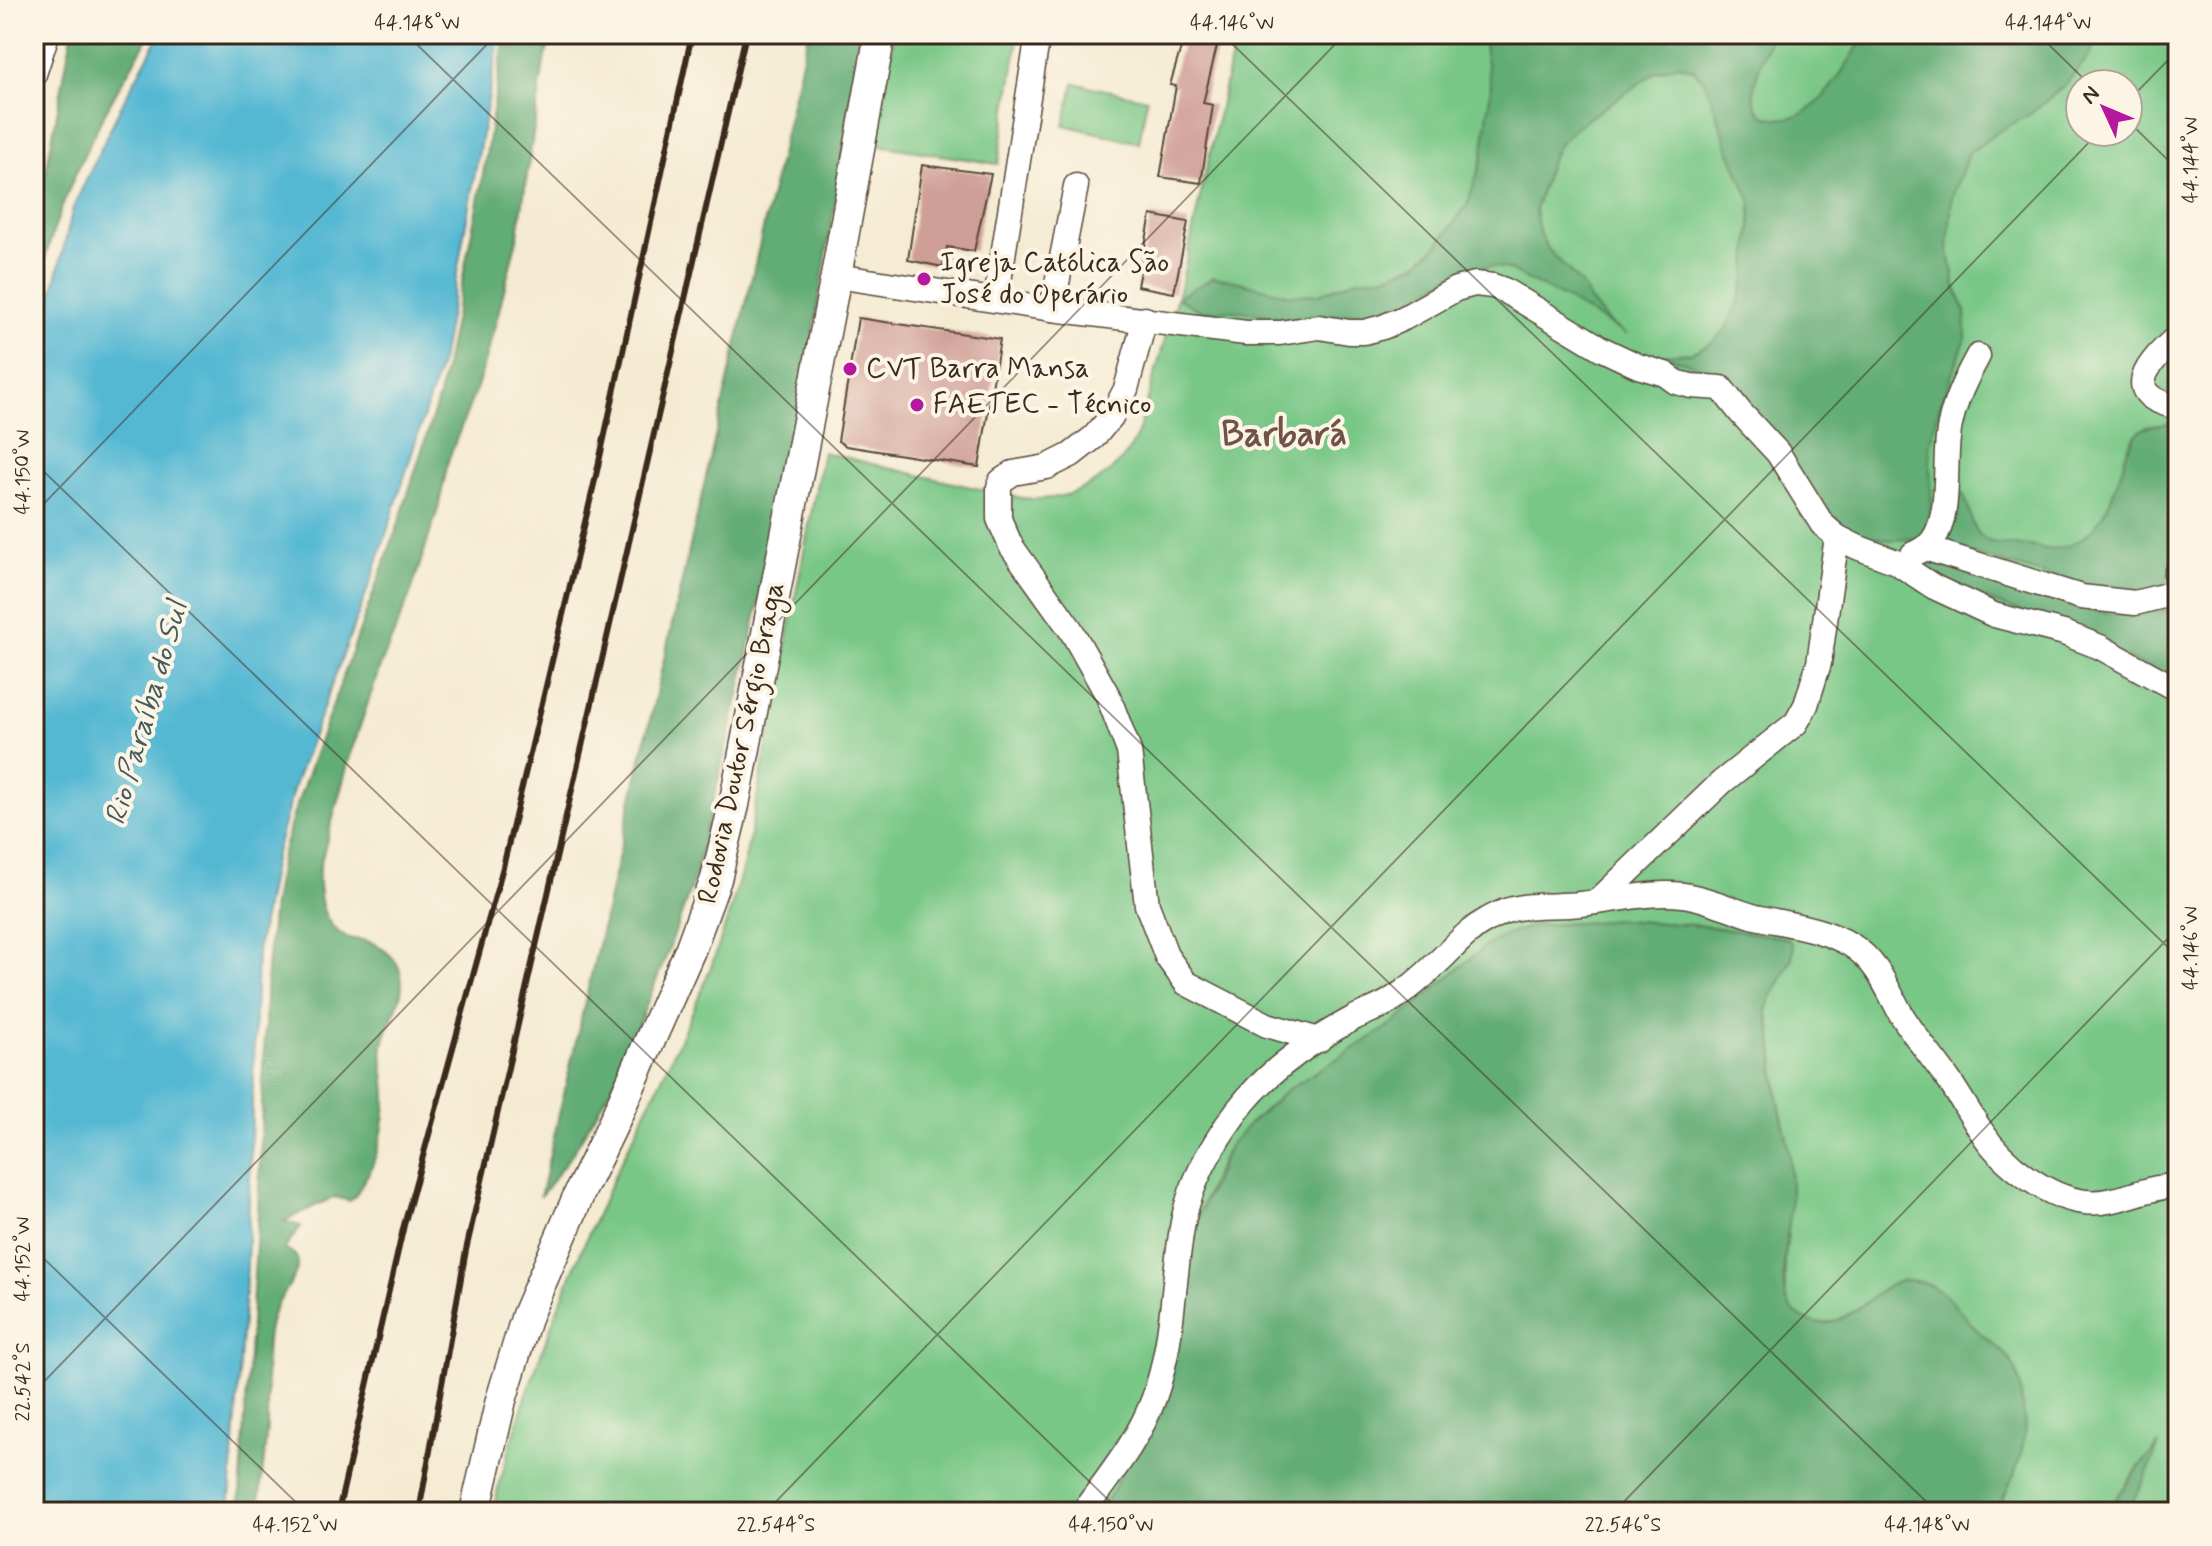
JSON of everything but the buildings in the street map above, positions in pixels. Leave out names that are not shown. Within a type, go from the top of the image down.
[{"type":"main road","name":"Rodovia Doutor Sérgio Braga","points":[[475,1512],[501,1400],[527,1315],[690,950],[716,879],[737,791],[880,34]]},
{"type":"street","points":[[34,74],[47,34]]},
{"type":"street","points":[[996,300],[1038,34]]},
{"type":"street","points":[[1052,309],[1076,186]]},
{"type":"street","points":[[836,276],[1052,309],[1246,333],[1280,333],[1319,327],[1364,332],[1404,318],[1456,289],[1475,284],[1493,286],[1602,349],[1638,366],[1691,386],[1721,388],[1778,453],[1822,524],[1837,537],[1896,562],[1955,598],[1994,615],[2064,633],[2100,647],[2178,690]]},
{"type":"street","points":[[1152,320],[1126,389],[1111,417],[1094,437],[1071,455],[1047,467],[1013,473],[1001,481],[999,519],[1011,546],[1071,630],[1108,696],[1129,751],[1147,905],[1167,957],[1186,983],[1267,1025],[1319,1040]]},
{"type":"street","points":[[2178,336],[2155,356],[2144,373],[2144,387],[2151,398],[2178,407]]},
{"type":"street","points":[[1896,562],[1933,541],[1943,513],[1947,486],[1946,448],[1950,423],[1964,380],[1978,356]]},
{"type":"street","points":[[1597,902],[1722,782],[1796,723],[1806,705],[1819,663],[1837,537]]},
{"type":"street","points":[[1925,548],[2081,597],[2135,603],[2163,596],[2178,597],[2178,570]]},
{"type":"street","points":[[1083,1512],[1137,1434],[1153,1400],[1170,1331],[1185,1213],[1199,1175],[1236,1112],[1259,1084],[1319,1040],[1410,987],[1464,935],[1510,909],[1683,895],[1830,935],[1868,958],[1919,1042],[1949,1081],[1983,1135],[2023,1174],[2061,1196],[2086,1203],[2166,1185],[2178,1186]]},
{"type":"green space","points":[[72,34],[150,34],[78,168],[48,247],[34,301],[34,171],[46,171]]},
{"type":"green space","points":[[505,34],[555,34],[544,62],[518,235],[478,384],[449,458],[438,509],[409,598],[381,664],[350,756],[319,869],[323,909],[332,926],[349,938],[367,941],[386,951],[399,968],[402,978],[400,998],[383,1045],[386,1093],[383,1125],[371,1168],[354,1198],[350,1201],[334,1197],[284,1221],[301,1226],[284,1250],[294,1254],[298,1261],[297,1269],[275,1307],[269,1328],[266,1356],[267,1426],[258,1512],[239,1512],[258,1212],[267,969],[280,863],[295,809],[399,522],[439,396],[482,181]]},
{"type":"green space","points":[[808,34],[858,34],[844,150],[797,429],[740,690],[695,876],[668,952],[616,1079],[574,1151],[540,1197]]},
{"type":"green space","points":[[894,34],[1019,34],[998,164],[877,145]]},
{"type":"green space","points":[[1236,34],[2178,34],[2178,1512],[2127,1512],[2145,1479],[2157,1447],[2106,1512],[1994,1512],[2005,1496],[2025,1419],[2010,1359],[1940,1291],[1921,1282],[1839,1320],[1821,1325],[1806,1321],[1792,1311],[1785,1298],[1791,1200],[1788,1145],[1767,1012],[1771,997],[1792,959],[1787,938],[1704,926],[1621,920],[1533,926],[1504,936],[1483,948],[1393,1024],[1287,1090],[1230,1145],[1199,1214],[1184,1283],[1115,1488],[1098,1512],[492,1512],[529,1387],[559,1306],[610,1186],[696,1003],[728,916],[746,855],[823,452],[1034,499],[1066,495],[1096,481],[1121,460],[1138,433],[1182,280]]},
{"type":"green space","points":[[1482,34],[1772,34],[1755,82],[1756,106],[1763,114],[1789,118],[1818,103],[1866,34],[2095,34],[2096,44],[2079,68],[2064,68],[2063,87],[2030,114],[1968,154],[1952,198],[1948,248],[1955,285],[1965,311],[1966,338],[1940,406],[1929,446],[1932,502],[1928,525],[1918,538],[1892,540],[1849,530],[1830,515],[1720,378],[1705,369],[1662,355],[1690,353],[1710,344],[1725,330],[1740,299],[1746,277],[1751,202],[1706,83],[1693,69],[1676,65],[1656,72],[1576,127],[1557,147],[1535,210],[1539,232],[1548,249],[1581,284],[1607,321],[1627,335],[1505,268],[1487,266],[1451,276],[1407,303],[1383,313],[1289,319],[1241,311],[1201,311],[1177,298],[1214,277],[1290,295],[1319,294],[1357,279],[1385,276],[1416,264],[1435,248],[1467,205],[1482,159],[1491,87]]},
{"type":"green space","points":[[1074,83],[1147,99],[1139,143],[1064,125]]},
{"type":"green space","points":[[2168,424],[2178,426],[2178,551],[2165,586],[2146,592],[2094,589],[1939,544],[1956,486],[1965,499],[1977,532],[1991,542],[2049,549],[2079,540],[2098,522],[2105,510],[2135,436],[2145,428]]},
{"type":"green space","points":[[1932,563],[2112,614],[2178,610],[2178,680],[2015,610],[1957,589],[1921,565]]},
{"type":"green space","points":[[1621,920],[1704,926],[1787,938],[1792,945],[1790,962],[1768,1004],[1767,1013],[1790,1165],[1790,1210],[1783,1280],[1787,1301],[1793,1311],[1803,1318],[1817,1323],[1830,1322],[1856,1310],[1893,1284],[1905,1280],[1918,1281],[1944,1294],[1977,1330],[2009,1358],[2019,1379],[2024,1436],[2008,1489],[1994,1512],[1921,1512],[1903,1505],[1893,1512],[1098,1512],[1115,1488],[1184,1283],[1199,1214],[1230,1145],[1287,1090],[1393,1024],[1483,948],[1504,936],[1533,926]]},
{"type":"green space","points":[[2159,1444],[2127,1512],[2106,1512],[2140,1466]]},
{"type":"water","name":"Rio Paraíba do Sul","points":[[160,34],[500,34],[441,362],[374,572],[294,786],[273,864],[257,951],[247,1265],[229,1512],[34,1512],[34,392],[41,342],[73,208],[122,104]]},
{"type":"railway","points":[[338,1512],[404,1225],[503,867],[595,480],[692,34]]},
{"type":"railway","points":[[419,1512],[466,1250],[746,34]]},
{"type":"place","name":"Igreja Católica São José do Operário","points":[[924,279]]},
{"type":"place","name":"CVT Barra Mansa","points":[[850,369]]},
{"type":"place","name":"FAETEC - Técnico","points":[[917,405]]},
{"type":"district","name":"Barbará","points":[[1284,435]]}]
